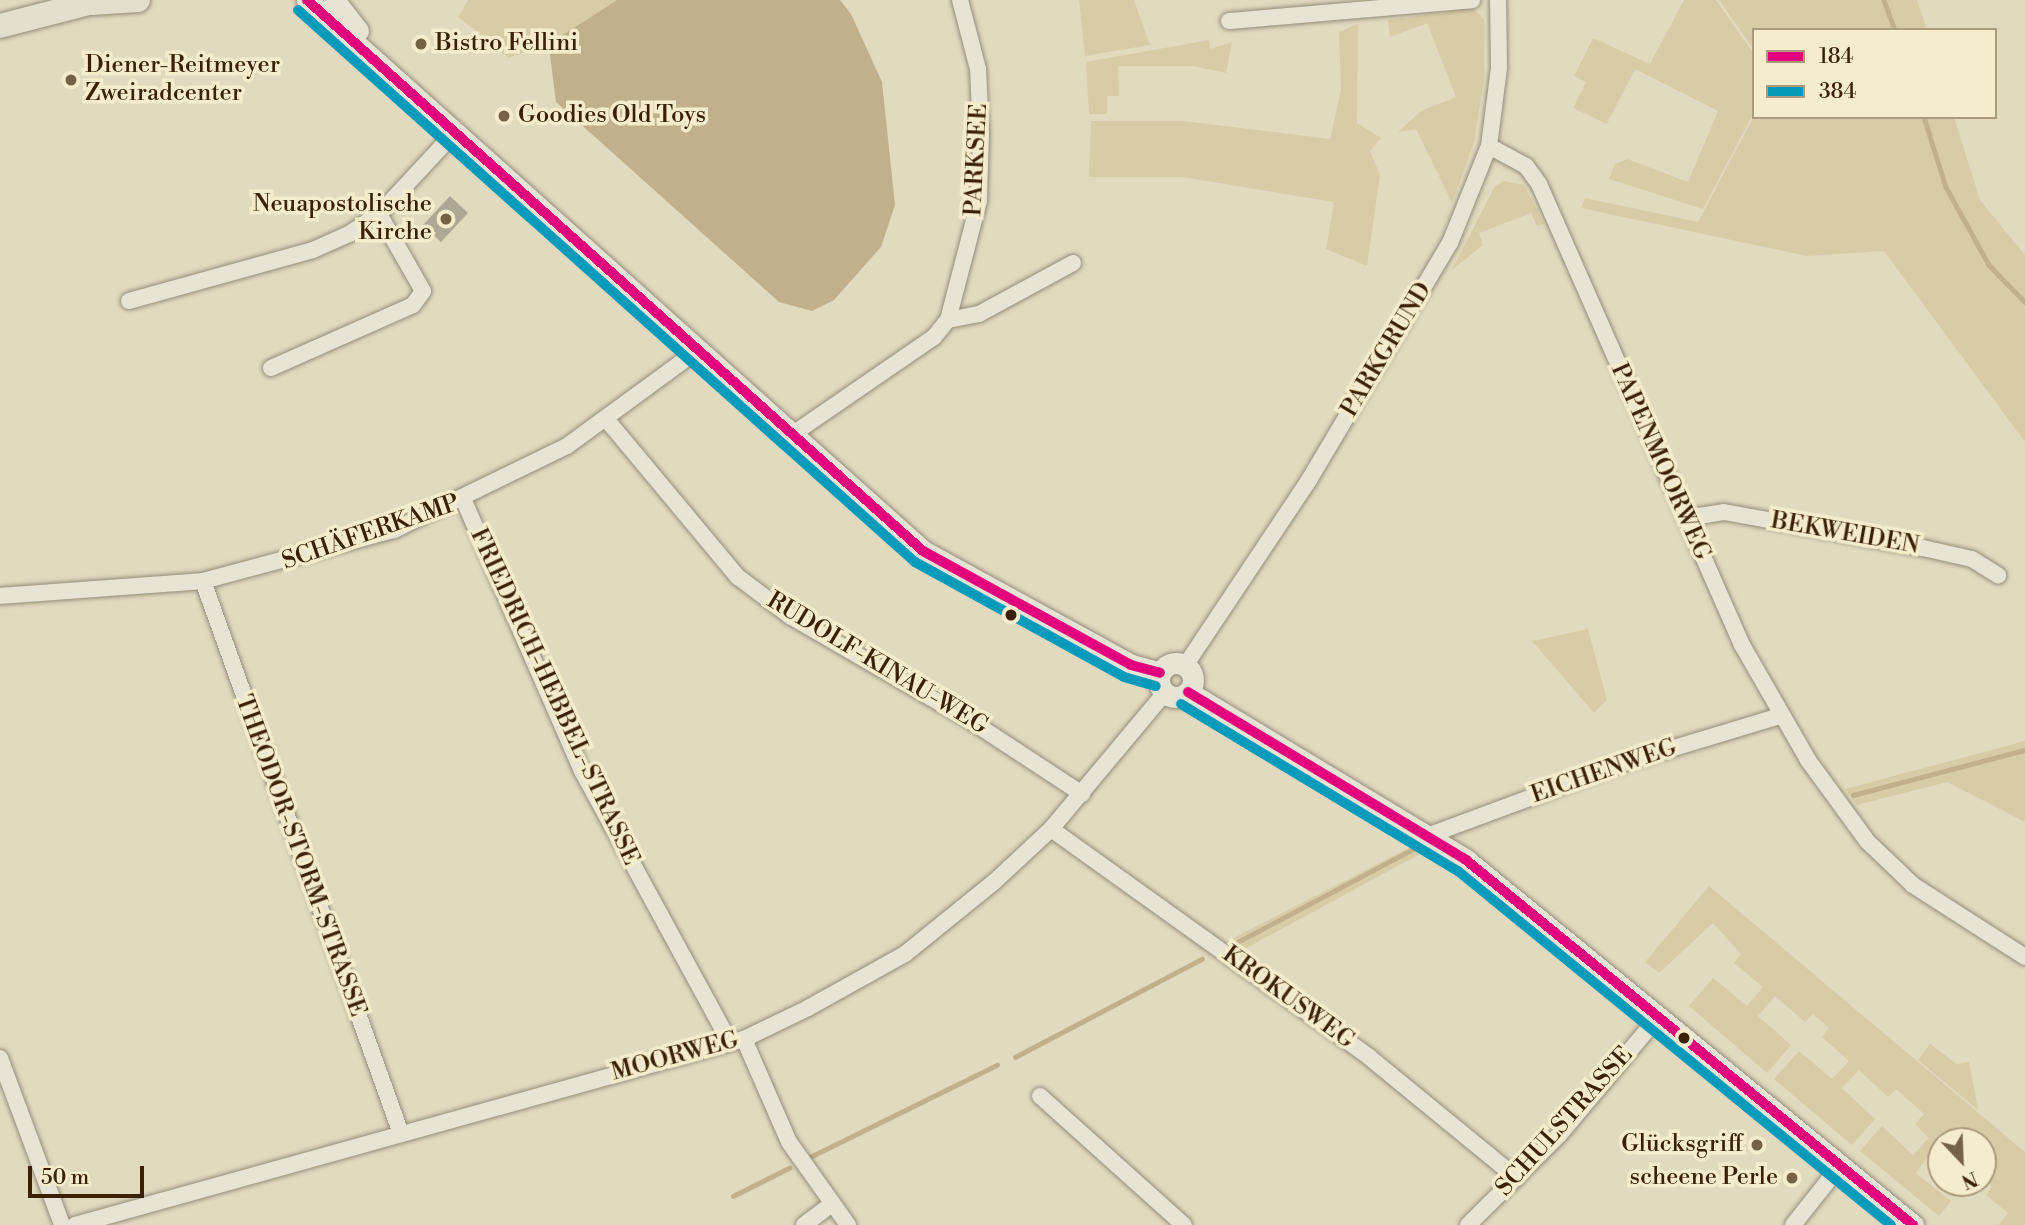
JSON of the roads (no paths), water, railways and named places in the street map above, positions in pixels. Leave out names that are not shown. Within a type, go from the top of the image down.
[{"type":"main road","points":[[0,26],[94,1],[138,0]]},
{"type":"street","points":[[307,0],[378,57],[790,436],[923,551],[1162,683],[1188,692],[1430,835],[1658,1016],[1913,1225]]},
{"type":"street","points":[[334,0],[378,57]]},
{"type":"street","name":"PARKSEE","points":[[948,320],[979,201],[981,134],[978,69],[960,0]]},
{"type":"street","points":[[1228,20],[1472,0]]},
{"type":"street","name":"PARKGRUND","points":[[1185,666],[1291,510],[1433,272],[1489,146],[1499,68],[1499,0]]},
{"type":"street","points":[[129,301],[313,250],[379,214],[456,131]]},
{"type":"street","name":"PAPENMOORWEG","points":[[1489,146],[1526,166],[1539,184],[1686,517],[1780,716],[1826,788],[1867,841],[1913,885],[2025,957]]},
{"type":"street","points":[[271,368],[418,298],[423,291],[379,214]]},
{"type":"street","points":[[790,436],[934,337],[948,320],[979,314],[1073,263]]},
{"type":"street","name":"SCHÄFERKAMP","points":[[2,596],[203,581],[345,547],[464,501],[607,419],[697,351]]},
{"type":"street","name":"RUDOLF-KINAU-WEG","points":[[607,419],[738,577],[790,616],[971,721],[1082,794]]},
{"type":"street","name":"FRIEDRICH-HEBBEL-STRASSE","points":[[464,501],[582,771],[736,1039],[784,1132],[848,1225]]},
{"type":"street","name":"BEKWEIDEN","points":[[1686,517],[1724,512],[1923,548],[1972,559],[1998,575]]},
{"type":"street","name":"THEODOR-STORM-STRASSE","points":[[203,581],[400,1131]]},
{"type":"street","points":[[1162,683],[1174,663],[1185,666],[1193,678],[1188,692]]},
{"type":"street","name":"MOORWEG","points":[[75,1225],[400,1131],[736,1039],[905,954],[1051,829],[1082,794],[1162,683]]},
{"type":"street","name":"EICHENWEG","points":[[1430,835],[1624,763],[1780,716]]},
{"type":"street","name":"KROKUSWEG","points":[[1051,829],[1370,1057],[1517,1178]]},
{"type":"street","name":"SCHULSTRASSE","points":[[1468,1225],[1517,1178],[1658,1016]]},
{"type":"street","points":[[0,1058],[62,1225]]},
{"type":"street","points":[[1040,1096],[1184,1225]]},
{"type":"street","points":[[1793,1225],[1840,1166]]},
{"type":"street","points":[[804,1225],[832,1204]]},
{"type":"waterway","points":[[1884,0],[1894,28]]},
{"type":"waterway","points":[[1925,119],[1946,187],[1989,265],[2025,302]]},
{"type":"waterway","points":[[1853,795],[2025,750]]},
{"type":"waterway","points":[[1232,945],[1423,844]]},
{"type":"waterway","points":[[1015,1057],[1202,959]]},
{"type":"waterway","points":[[812,1156],[997,1065]]},
{"type":"waterway","points":[[733,1196],[789,1168]]},
{"type":"place","name":"Bistro Fellini","points":[[421,44]]},
{"type":"place","name":"Diener-Reitmeyer Zweiradcenter","points":[[71,80]]},
{"type":"place","name":"Goodies Old Toys","points":[[504,116]]},
{"type":"place","name":"Neuapostolische Kirche","points":[[446,219]]},
{"type":"place","name":"Glücksgriff","points":[[1757,1145]]},
{"type":"place","name":"scheene Perle","points":[[1792,1178]]}]
